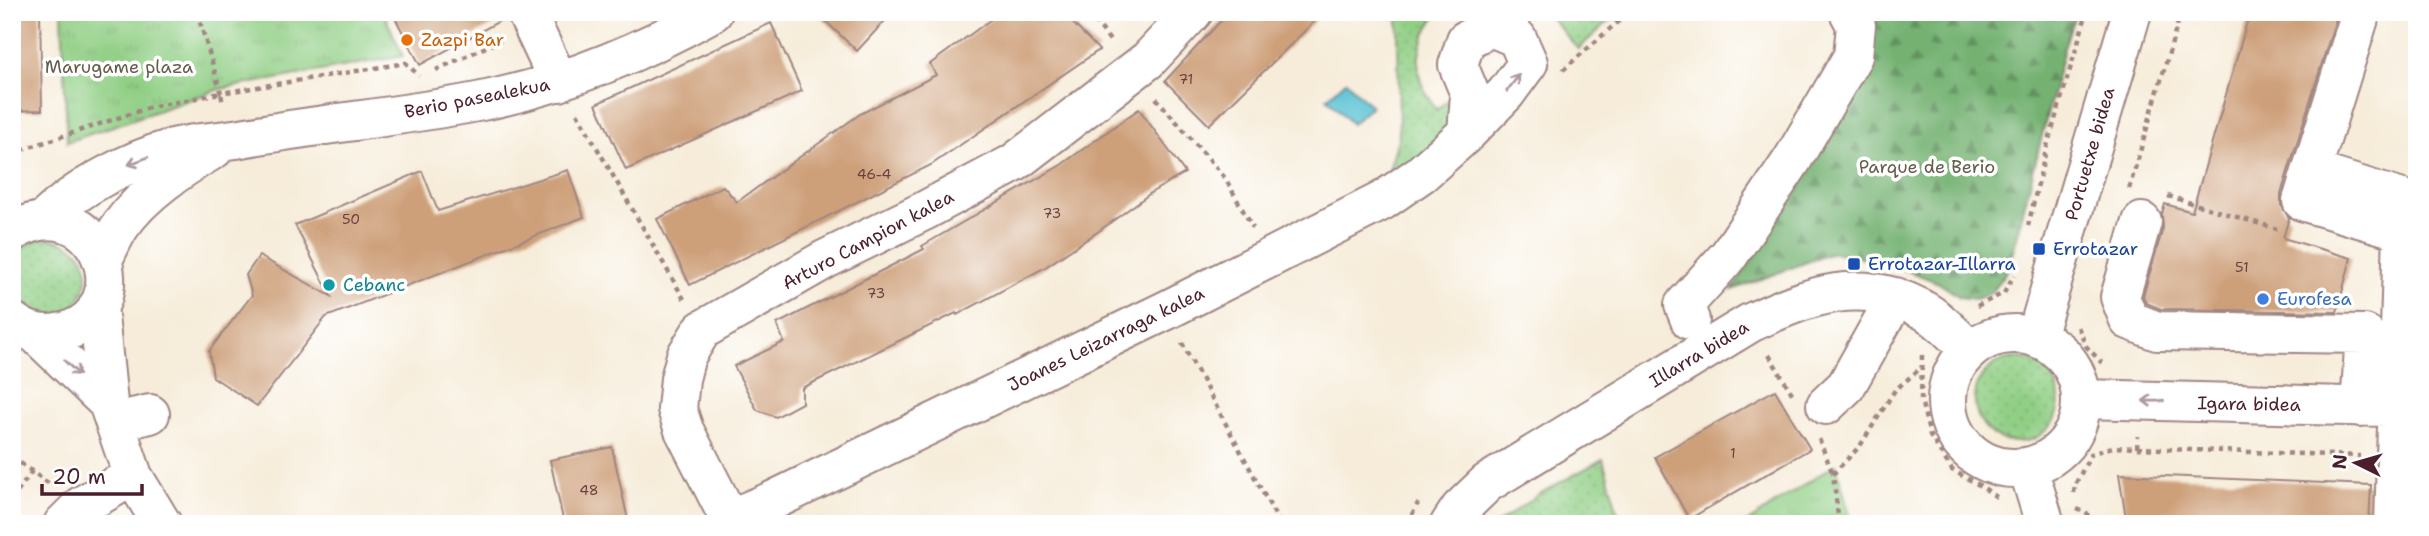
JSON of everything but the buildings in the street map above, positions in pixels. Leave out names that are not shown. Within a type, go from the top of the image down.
[{"type":"street","name":"Berio pasealekua","points":[[29,226],[131,162],[176,147],[479,102],[559,82],[607,65],[670,36],[713,12]]},
{"type":"street","name":"Arturo Campion kalea","points":[[702,330],[826,259],[1014,163],[1148,60],[1194,12]]},
{"type":"street","points":[[1690,320],[1684,305],[1729,255],[1793,159],[1853,56],[1856,25],[1849,12]]},
{"type":"street","name":"Portuetxe bidea","points":[[2036,337],[2132,12]]},
{"type":"street","points":[[2361,12],[2302,201],[2403,231]]},
{"type":"street","points":[[517,24],[559,82]]},
{"type":"street","name":"Joanes Leizarraga kalea","points":[[730,521],[1271,258],[1382,201],[1421,174],[1467,133]]},
{"type":"street","name":"Berio pasealekua","points":[[103,259],[121,224],[149,195],[184,166],[228,141]]},
{"type":"street","points":[[2325,175],[2402,199],[2408,408],[2397,457],[2394,524]]},
{"type":"street","points":[[2135,206],[2120,298],[2129,320],[2157,331],[2365,334],[2360,407]]},
{"type":"street","points":[[24,327],[53,334],[71,330],[87,320],[98,306],[106,275],[103,259],[94,242],[81,229],[64,221],[29,226]]},
{"type":"street","name":"Illarra bidea","points":[[1450,524],[1460,509],[1487,483],[1750,324],[1796,302],[1823,294],[1859,291],[1896,298],[1926,311],[1970,350]]},
{"type":"street","points":[[1826,405],[1846,386],[1896,298]]},
{"type":"street","points":[[98,306],[124,413],[133,476],[162,524]]},
{"type":"street","points":[[24,327],[124,413]]},
{"type":"street","points":[[702,330],[686,356],[677,409],[684,430],[730,521]]},
{"type":"street","points":[[2013,333],[2036,337],[2054,346],[2069,360],[2078,379],[2082,399],[2080,418],[2073,436],[2061,450],[2028,468],[2006,468],[1984,462],[1966,449],[1953,431],[1947,410],[1948,388],[1956,367],[1970,350],[1990,338],[2013,333]]},
{"type":"street","name":"Igara bidea","points":[[2082,399],[2408,408]]},
{"type":"street","points":[[2028,468],[2053,515]]},
{"type":"street","points":[[72,515],[133,476]]},
{"type":"path","points":[[197,12],[221,93],[406,63],[421,78]]},
{"type":"path","points":[[2027,229],[2046,150],[2087,12]]},
{"type":"path","points":[[2135,206],[2181,12]]},
{"type":"path","points":[[433,72],[517,24]]},
{"type":"path","points":[[1132,71],[1225,178],[1271,258]]},
{"type":"path","points":[[559,82],[702,330]]},
{"type":"path","points":[[2135,206],[2151,191],[2279,229]]},
{"type":"path","points":[[1969,306],[1981,306],[2004,293],[2018,268]]},
{"type":"path","points":[[2077,323],[2086,346],[2111,372],[2138,376],[2140,401],[2137,448]]},
{"type":"path","points":[[1181,342],[1280,524]]},
{"type":"path","points":[[1922,350],[1921,400],[1930,436],[1952,470],[1981,485],[2003,502],[2010,520],[2087,513],[2090,524]]},
{"type":"path","points":[[1839,524],[1833,474],[1860,446],[1895,390],[1922,366]]},
{"type":"path","points":[[2053,515],[2075,485],[2091,454],[2112,447],[2397,457]]},
{"type":"path","points":[[12,457],[32,471],[72,515]]},
{"type":"path","points":[[12,500],[32,471]]},
{"type":"green space","name":"Marugame plaza","points":[[62,12],[383,12],[403,56],[220,89],[67,142]]},
{"type":"green space","points":[[1398,12],[1440,12],[1428,28],[1421,46],[1419,76],[1436,110],[1455,95],[1453,128],[1391,181],[1389,170],[1399,136]]},
{"type":"green space","points":[[1546,12],[1619,12],[1578,49]]},
{"type":"green space","name":"Parque de Berio","points":[[1864,12],[2076,12],[2064,48],[2009,267],[1991,293],[1976,299],[1960,297],[1939,283],[1898,267],[1834,252],[1732,290],[1871,61]]},
{"type":"green space","points":[[44,237],[75,248],[83,258],[87,274],[83,292],[73,307],[65,313],[47,318],[27,311],[12,295],[15,255],[22,247]]},
{"type":"green space","points":[[2017,358],[2033,361],[2052,377],[2059,400],[2056,416],[2040,435],[2017,442],[2001,439],[1982,423],[1975,400],[1978,384],[1994,365]]},
{"type":"green space","points":[[1603,459],[1621,524],[1497,524],[1539,494]]},
{"type":"green space","points":[[1836,464],[1852,524],[1745,524]]},
{"type":"water","points":[[1346,81],[1371,106],[1352,124],[1327,98]]},
{"type":"place","name":"Zazpi Bar","points":[[407,40]]},
{"type":"place","name":"Errotazar","points":[[2039,249]]},
{"type":"place","name":"Errotazar-Illarra","points":[[1854,264]]},
{"type":"place","name":"Cebanc","points":[[329,285]]},
{"type":"place","name":"Eurofesa","points":[[2263,299]]}]
